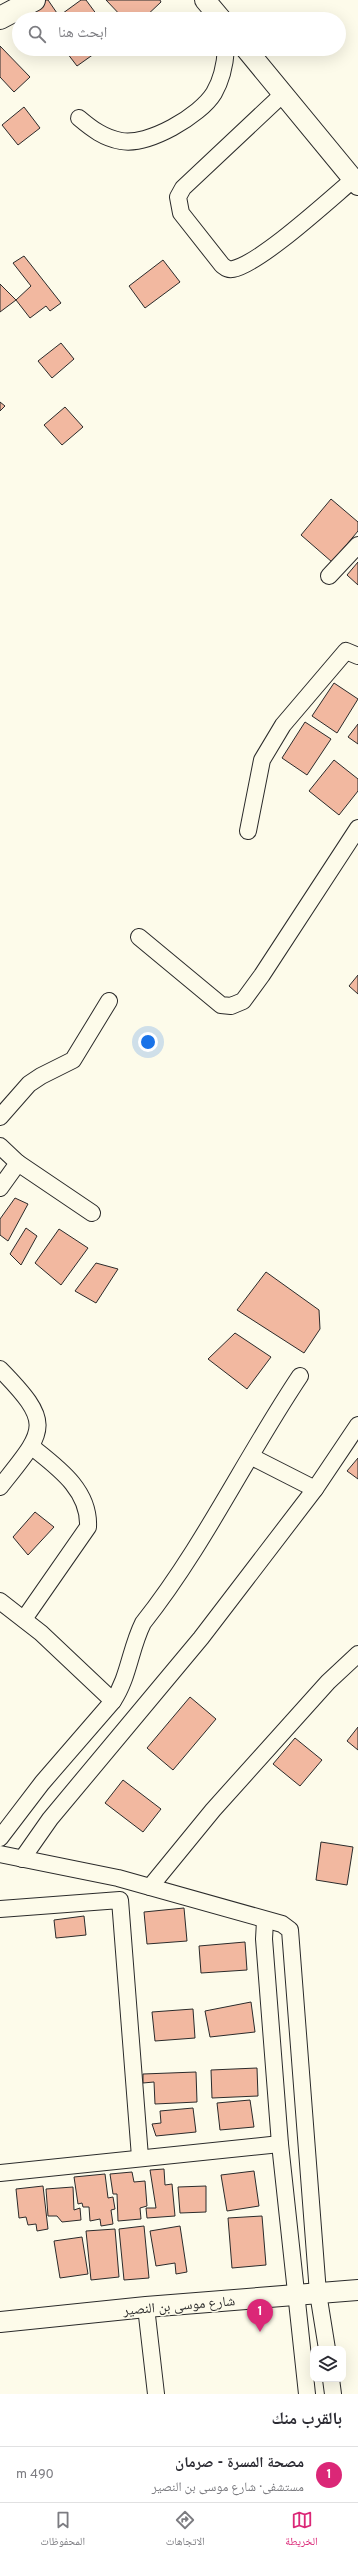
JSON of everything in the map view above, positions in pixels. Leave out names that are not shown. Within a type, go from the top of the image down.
[{"type":"highway","points":[[0,18],[34,0]]},
{"type":"street","points":[[205,0],[216,12]]},
{"type":"street","points":[[79,118],[107,138],[123,142],[143,140],[165,132],[204,107],[214,93],[222,73],[225,56]]},
{"type":"street","points":[[252,56],[356,182],[266,250],[233,269],[227,269],[222,265],[181,213],[178,197],[183,188],[283,94]]},
{"type":"street","points":[[329,576],[358,545]]},
{"type":"street","points":[[248,830],[262,760],[283,725],[346,651],[358,656]]},
{"type":"street","points":[[139,937],[221,1005],[231,1006],[243,1001],[262,975],[358,828]]},
{"type":"street","points":[[0,1117],[29,1084],[41,1076],[73,1060],[109,1001]]},
{"type":"street","points":[[0,1146],[18,1163],[92,1213]]},
{"type":"street","points":[[0,1188],[18,1163]]},
{"type":"street","points":[[0,1369],[34,1409],[39,1424],[37,1439],[0,1487]]},
{"type":"street","points":[[0,1838],[42,1783],[113,1701],[122,1687],[137,1635],[143,1623],[190,1559],[252,1457],[274,1414],[300,1376]]},
{"type":"street","points":[[22,1859],[50,1819],[201,1638],[315,1489],[358,1426]]},
{"type":"street","points":[[24,1619],[88,1527],[89,1519],[78,1490],[65,1474],[32,1447]]},
{"type":"street","points":[[252,1457],[315,1489]]},
{"type":"street","points":[[0,1601],[24,1619],[113,1701]]},
{"type":"street","points":[[150,1887],[213,1810],[328,1682],[358,1654]]},
{"type":"street","points":[[0,1854],[118,1878],[265,1921],[282,1924],[287,1927],[291,1934],[318,2293],[327,2346]]},
{"type":"street","points":[[118,1878],[140,2157]]},
{"type":"street","points":[[0,1910],[120,1900]]},
{"type":"street","points":[[265,1921],[264,1939],[280,2144],[307,2394]]},
{"type":"street","points":[[0,2173],[140,2157],[280,2144]]},
{"type":"street","name":"شارع موسى بن النصير","points":[[0,2322],[146,2307],[358,2290]]},
{"type":"street","points":[[146,2307],[156,2394]]},
{"type":"street","points":[[331,2382],[333,2394]]},
{"type":"building","points":[[39,0],[48,0],[56,12],[29,12],[27,9]]},
{"type":"building","points":[[81,0],[86,0],[95,12],[64,12]]},
{"type":"building","points":[[106,0],[160,0],[161,2],[150,12],[117,12]]},
{"type":"building","points":[[0,46],[30,77],[14,92],[0,77]]},
{"type":"building","points":[[69,56],[91,56],[77,66]]},
{"type":"building","points":[[24,107],[40,128],[18,145],[2,125]]},
{"type":"building","points":[[24,256],[61,303],[50,311],[46,306],[30,318],[16,300],[31,286],[13,263]]},
{"type":"building","points":[[163,260],[180,282],[145,308],[129,286]]},
{"type":"building","points":[[0,284],[16,300],[0,312]]},
{"type":"building","points":[[61,343],[74,359],[52,378],[38,361]]},
{"type":"building","points":[[0,402],[5,406],[0,411]]},
{"type":"building","points":[[65,407],[83,427],[62,445],[44,425]]},
{"type":"building","points":[[331,499],[358,522],[358,531],[332,562],[301,535]]},
{"type":"building","points":[[358,562],[358,585],[347,575]]},
{"type":"building","points":[[334,683],[358,699],[337,733],[312,716]]},
{"type":"building","points":[[305,722],[331,739],[307,775],[282,758]]},
{"type":"building","points":[[358,724],[358,744],[348,737]]},
{"type":"building","points":[[334,760],[358,779],[358,791],[339,815],[309,791]]},
{"type":"building","points":[[358,975],[358,994],[349,986]]},
{"type":"building","points":[[15,1198],[28,1204],[8,1241],[0,1235],[0,1219]]},
{"type":"building","points":[[26,1228],[37,1236],[21,1265],[10,1254]]},
{"type":"building","points":[[59,1229],[88,1248],[61,1285],[35,1263]]},
{"type":"building","points":[[96,1263],[118,1269],[96,1303],[75,1291]]},
{"type":"building","points":[[266,1272],[319,1310],[320,1329],[304,1353],[237,1310]]},
{"type":"building","points":[[235,1333],[271,1357],[247,1389],[208,1359]]},
{"type":"building","points":[[358,1458],[358,1479],[347,1471]]},
{"type":"building","points":[[35,1512],[54,1527],[28,1555],[13,1537]]},
{"type":"building","points":[[190,1697],[216,1719],[173,1770],[147,1748]]},
{"type":"building","points":[[358,1727],[358,1750],[347,1741]]},
{"type":"building","points":[[295,1738],[322,1760],[300,1786],[273,1764]]},
{"type":"building","points":[[123,1780],[161,1809],[143,1832],[105,1803]]},
{"type":"building","points":[[321,1842],[353,1847],[347,1885],[316,1880]]},
{"type":"building","points":[[184,1908],[187,1941],[147,1944],[144,1912]]},
{"type":"building","points":[[84,1916],[86,1935],[56,1938],[54,1920]]},
{"type":"building","points":[[245,1942],[247,1970],[201,1973],[199,1946]]},
{"type":"building","points":[[251,2002],[255,2032],[210,2037],[205,2011]]},
{"type":"building","points":[[193,2009],[195,2038],[155,2041],[152,2012]]},
{"type":"building","points":[[257,2068],[258,2096],[212,2098],[211,2070]]},
{"type":"building","points":[[196,2072],[197,2102],[155,2104],[154,2082],[143,2083],[143,2074]]},
{"type":"building","points":[[250,2100],[254,2127],[220,2130],[217,2103]]},
{"type":"building","points":[[193,2108],[196,2132],[156,2136],[152,2124],[161,2123],[160,2111]]},
{"type":"building","points":[[164,2169],[165,2185],[172,2184],[175,2216],[147,2218],[146,2208],[156,2208],[150,2170]]},
{"type":"building","points":[[254,2171],[259,2206],[227,2211],[221,2175]]},
{"type":"building","points":[[132,2172],[134,2182],[145,2181],[147,2206],[140,2208],[141,2219],[118,2221],[117,2194],[113,2194],[110,2174]]},
{"type":"building","points":[[105,2174],[108,2198],[113,2197],[115,2209],[111,2210],[113,2224],[101,2226],[100,2219],[90,2221],[89,2207],[83,2207],[82,2203],[78,2204],[74,2177]]},
{"type":"building","points":[[43,2186],[48,2229],[37,2231],[36,2224],[28,2225],[26,2217],[19,2218],[16,2189]]},
{"type":"building","points":[[206,2186],[206,2212],[180,2213],[178,2187]]},
{"type":"building","points":[[73,2187],[74,2210],[80,2208],[81,2220],[62,2222],[57,2216],[48,2216],[46,2189]]},
{"type":"building","points":[[262,2216],[266,2265],[232,2268],[228,2218]]},
{"type":"building","points":[[144,2226],[149,2278],[124,2280],[119,2229]]},
{"type":"building","points":[[180,2226],[187,2272],[176,2274],[175,2263],[156,2266],[150,2231]]},
{"type":"building","points":[[115,2229],[119,2277],[91,2280],[86,2231]]},
{"type":"building","points":[[82,2237],[88,2274],[60,2278],[54,2241]]},
{"type":"place","name":"مصحة المسرة - صرمان","points":[[260,2332]]}]
